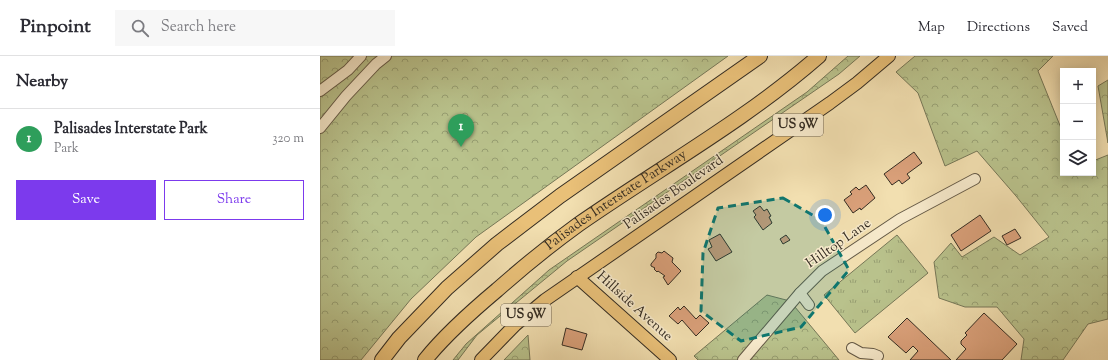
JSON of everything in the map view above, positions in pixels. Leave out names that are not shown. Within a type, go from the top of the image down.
[{"type":"highway","points":[[382,360],[399,338],[447,288],[497,244],[560,196],[760,56]]},
{"type":"highway","name":"Palisades Interstate Parkway","points":[[425,360],[476,308],[533,259],[578,225],[741,116],[819,56]]},
{"type":"main road","name":"Palisades Boulevard","points":[[481,360],[524,316],[577,277],[830,103],[889,56]]},
{"type":"main road","name":"Hillside Avenue","points":[[577,277],[670,360]]},
{"type":"street","points":[[320,91],[348,70],[361,56]]},
{"type":"street","points":[[320,128],[346,96],[376,64],[386,56]]},
{"type":"street","name":"Hilltop Lane","points":[[742,360],[822,271],[900,220],[975,180]]},
{"type":"street","points":[[800,294],[809,305]]},
{"type":"street","points":[[856,353],[873,354],[878,356]]},
{"type":"highlighted area","points":[[783,198],[821,220],[849,270],[801,327],[741,341],[701,311],[703,253],[718,208]]},
{"type":"green space","points":[[320,56],[728,56],[476,237],[411,299],[361,360],[320,360]]},
{"type":"green space","points":[[848,56],[860,56],[839,74],[567,261],[477,335],[458,360],[453,360],[466,344],[549,270],[807,92]]},
{"type":"green space","points":[[915,56],[1053,56],[1038,71],[1060,126],[1060,176],[1096,176],[1096,160],[1108,155],[1108,319],[1088,324],[1063,360],[1021,360],[1024,339],[997,307],[965,307],[939,298],[934,262],[951,243],[962,257],[994,237],[1020,255],[1049,237],[977,151],[945,166],[918,93],[896,72]]},
{"type":"green space","points":[[1108,80],[1108,143],[1098,86]]},
{"type":"green space","points":[[897,235],[928,273],[855,333],[824,295]]},
{"type":"green space","points":[[767,295],[790,301],[839,360],[698,360],[694,356]]},
{"type":"green space","points":[[528,335],[530,360],[504,360]]},
{"type":"building","points":[[914,152],[922,163],[907,174],[910,178],[902,184],[899,180],[892,185],[884,174]]},
{"type":"building","points":[[866,185],[875,198],[861,210],[860,208],[853,213],[844,200],[852,194],[850,192],[856,187],[859,190]]},
{"type":"building","points":[[760,206],[764,211],[767,209],[771,216],[769,217],[772,223],[763,230],[754,217],[756,215],[753,211]]},
{"type":"building","points":[[980,215],[991,231],[961,251],[951,235]]},
{"type":"building","points":[[1015,229],[1021,238],[1007,245],[1002,236]]},
{"type":"building","points":[[720,234],[732,252],[716,261],[708,249],[712,247],[709,240]]},
{"type":"building","points":[[786,235],[790,240],[783,244],[780,239]]},
{"type":"building","points":[[664,251],[673,258],[672,262],[681,271],[668,285],[663,277],[665,276],[658,271],[657,272],[654,269],[655,268],[651,266],[656,258],[656,254]]},
{"type":"building","points":[[684,306],[696,319],[700,315],[709,323],[696,336],[682,320],[678,324],[669,316],[678,307],[680,310]]},
{"type":"building","points":[[984,313],[1017,344],[1002,360],[956,360],[966,349],[961,344],[961,341],[967,335],[965,333]]},
{"type":"building","points":[[907,318],[951,360],[910,360],[918,351],[913,346],[906,353],[888,337]]},
{"type":"building","points":[[566,328],[587,334],[582,350],[562,345]]},
{"type":"place","name":"Palisades Interstate Park","points":[[461,147]]}]
